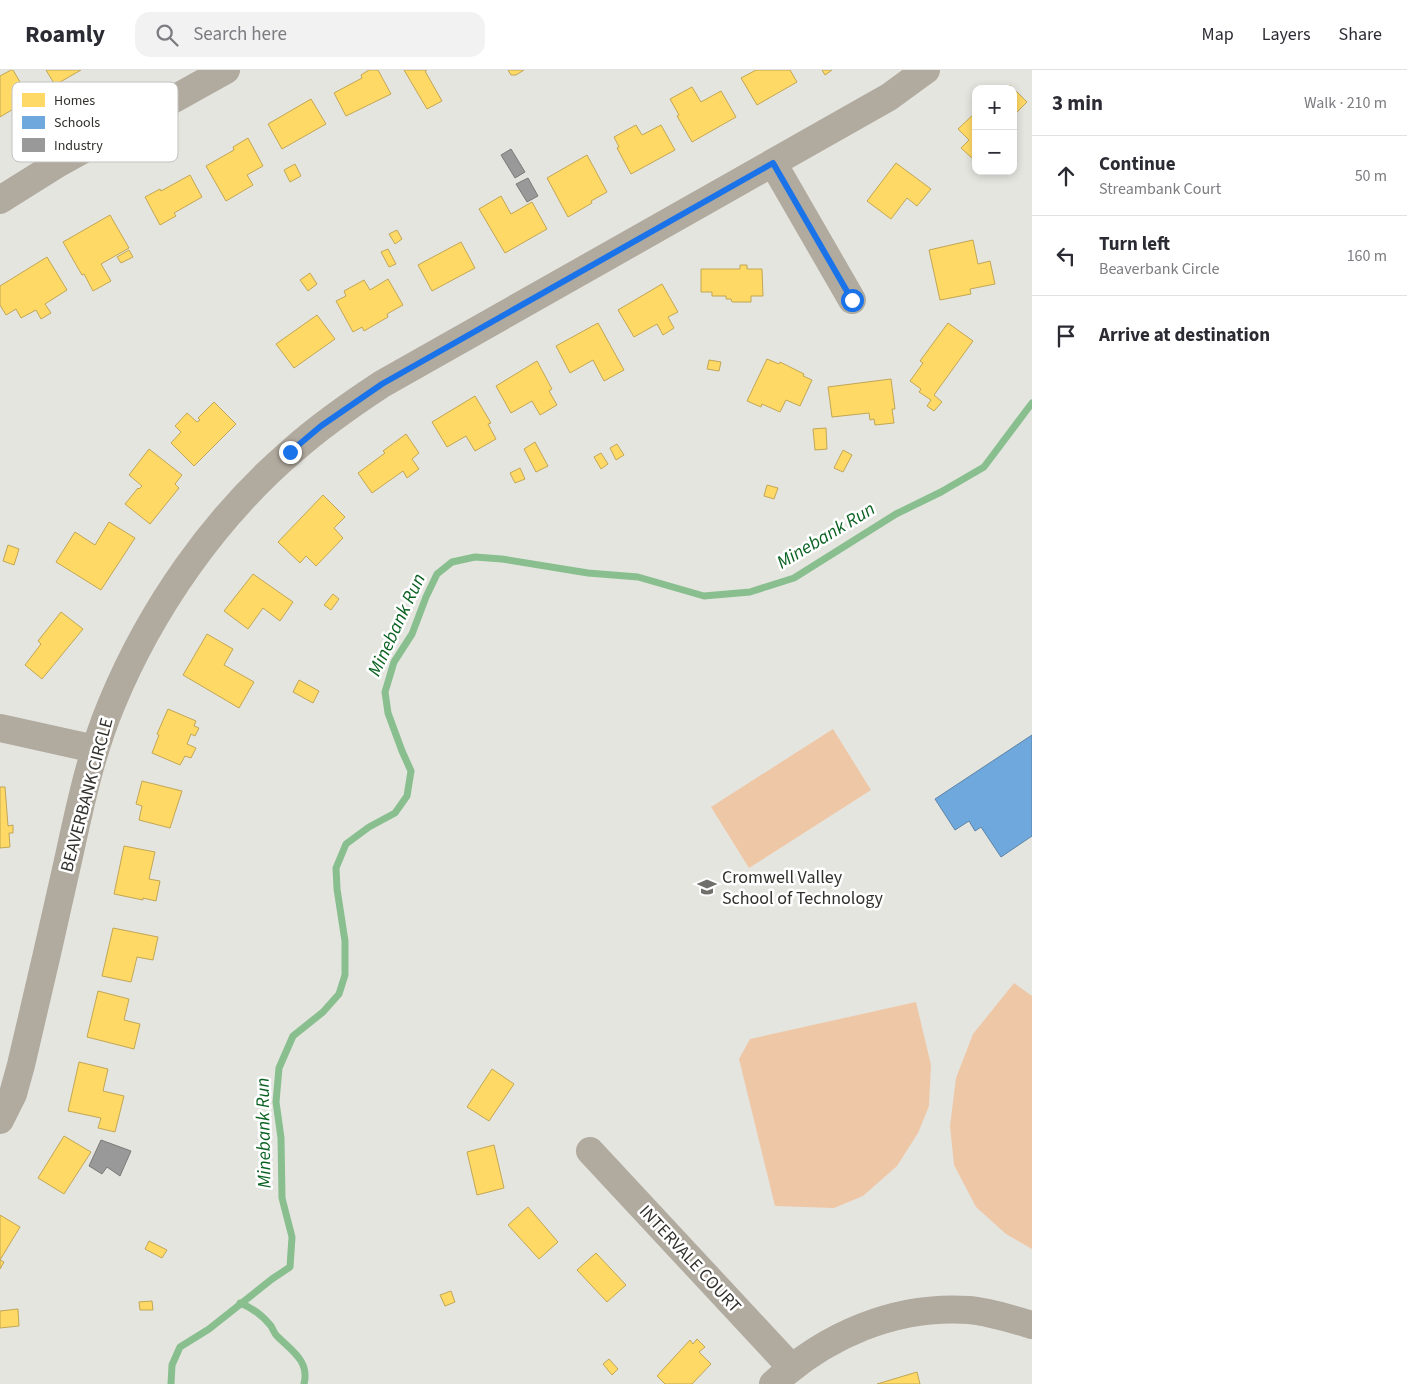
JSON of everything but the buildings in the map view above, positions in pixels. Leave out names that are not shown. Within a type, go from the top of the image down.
[{"type":"street","points":[[178,97],[226,70]]},
{"type":"street","name":"BEAVERBANK CIRCLE","points":[[0,1120],[22,1065],[82,798],[112,704],[131,662],[153,622],[205,544],[231,512],[290,452],[336,415],[390,379],[773,163],[889,96],[926,70]]},
{"type":"street","points":[[0,200],[62,162]]},
{"type":"street","points":[[773,163],[852,300]]},
{"type":"street","points":[[0,728],[96,750]]},
{"type":"street","name":"INTERVALE COURT","points":[[590,1151],[782,1376]]},
{"type":"street","points":[[782,1376],[817,1349],[841,1336],[869,1324],[903,1314],[935,1309],[970,1310],[1009,1318],[1032,1326]]},
{"type":"shaded area","points":[[833,729],[871,790],[749,868],[711,807]]},
{"type":"shaded area","points":[[1014,983],[1032,996],[1032,1249],[1006,1234],[976,1207],[954,1165],[950,1126],[956,1078],[973,1034]]},
{"type":"shaded area","points":[[916,1002],[931,1065],[929,1106],[918,1133],[897,1166],[863,1196],[834,1208],[775,1206],[739,1059],[750,1039]]},
{"type":"waterway","name":"Minebank Run","points":[[171,1384],[172,1365],[180,1347],[209,1329],[290,1267],[292,1237],[282,1198],[281,1138],[276,1102],[279,1068],[293,1036],[323,1012],[339,994],[345,975],[345,941],[337,889],[336,868],[346,844],[369,827],[395,813],[407,796],[411,771],[388,713],[385,692],[394,662],[412,634],[437,574],[452,562],[475,557],[502,559],[588,573],[638,577],[704,596],[750,592],[794,578],[896,514],[941,492],[984,467],[1032,403]]},
{"type":"waterway","points":[[240,1303],[261,1315],[271,1326],[275,1334],[302,1362],[305,1376],[304,1384]]},
{"type":"place","name":"Cromwell Valley School of Technology","points":[[707,887]]},
{"type":"route","points":[[290,452],[321,426],[352,404],[425,358],[773,163],[852,300]]}]
